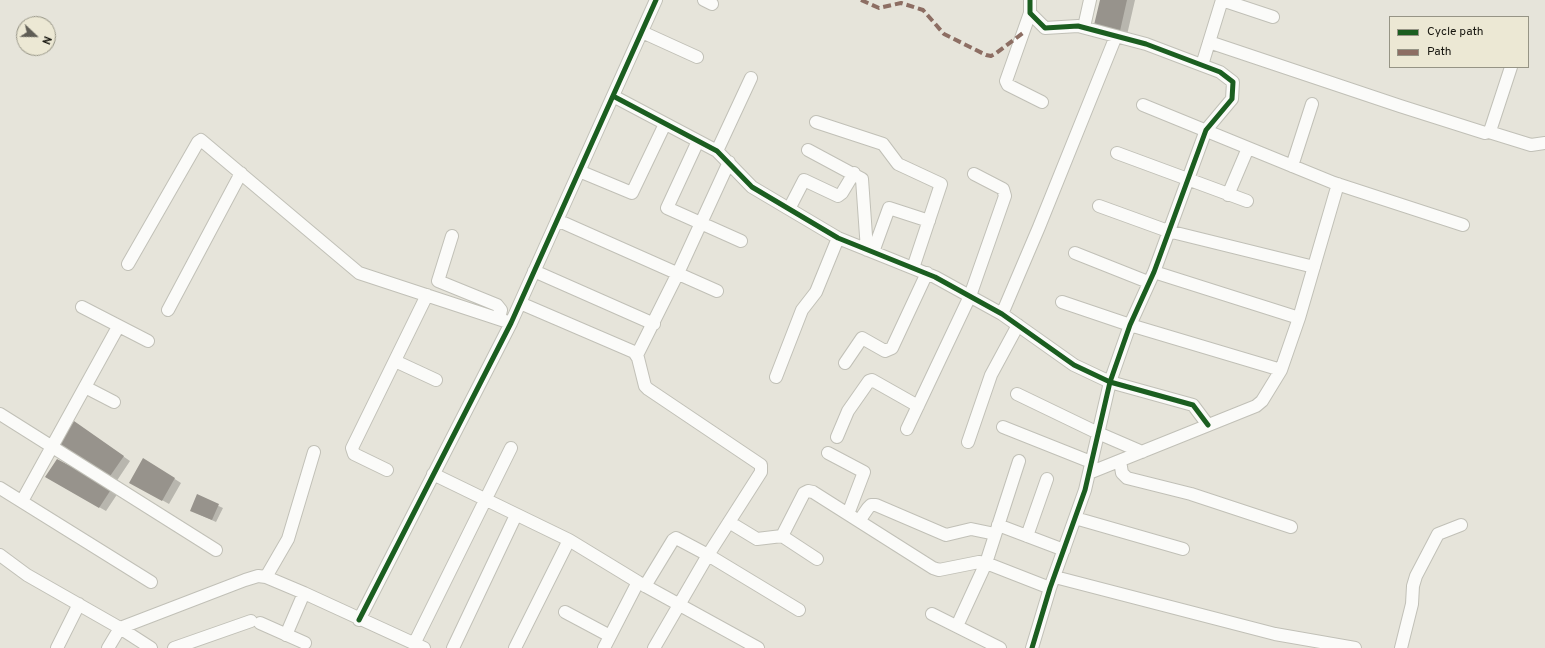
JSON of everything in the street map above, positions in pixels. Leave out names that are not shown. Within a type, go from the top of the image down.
[{"type":"street","points":[[359,620],[512,323],[656,0]]},
{"type":"street","points":[[1030,0],[1030,13],[1006,81],[1008,85],[1042,102]]},
{"type":"street","points":[[1084,27],[1090,0]]},
{"type":"street","points":[[1202,65],[1222,0],[1273,17]]},
{"type":"street","points":[[1030,13],[1045,28],[1078,26],[1146,44],[1220,72],[1233,82],[1232,99],[1206,130],[1151,277],[1130,325],[1110,382],[1090,468],[1075,518],[1050,588],[1032,648]]},
{"type":"street","points":[[642,32],[698,57]]},
{"type":"street","points":[[1002,314],[1039,227],[1116,36]]},
{"type":"street","points":[[1209,42],[1485,133],[1489,132],[1531,144],[1545,144]]},
{"type":"street","points":[[1489,132],[1510,68]]},
{"type":"street","points":[[717,151],[751,78]]},
{"type":"street","points":[[613,96],[717,151],[752,187],[838,238],[926,273],[970,296],[1002,314],[1069,362],[1110,382],[1193,405],[1208,425]]},
{"type":"street","points":[[1292,166],[1312,104]]},
{"type":"street","points":[[1143,105],[1338,184],[1462,225]]},
{"type":"street","points":[[816,122],[882,144],[898,164],[939,182],[941,187],[913,268]]},
{"type":"street","points":[[579,171],[632,193],[665,124]]},
{"type":"street","points":[[128,264],[198,142],[201,140],[355,270],[369,277],[512,323]]},
{"type":"street","points":[[698,141],[667,208],[742,241]]},
{"type":"street","points":[[1228,195],[1248,148]]},
{"type":"street","points":[[808,150],[854,173],[862,179],[870,251]]},
{"type":"street","points":[[1117,153],[1247,201]]},
{"type":"street","points":[[654,648],[708,555],[761,472],[761,465],[648,389],[644,382],[637,355],[654,324],[729,162]]},
{"type":"street","points":[[168,310],[241,173]]},
{"type":"street","points":[[789,209],[804,180],[838,196],[842,194],[854,173]]},
{"type":"street","points":[[908,429],[970,296],[1005,196],[1003,189],[974,174]]},
{"type":"street","points":[[1003,427],[1090,468],[1120,461],[1256,406],[1262,400],[1281,370],[1299,318],[1338,184]]},
{"type":"street","points":[[1099,206],[1168,231],[1314,267]]},
{"type":"street","points":[[870,251],[889,208],[929,221]]},
{"type":"street","points":[[557,220],[717,291]]},
{"type":"street","points":[[452,236],[438,281],[497,305],[501,310],[499,319]]},
{"type":"street","points":[[776,377],[802,310],[816,292],[838,238]]},
{"type":"street","points":[[1075,253],[1151,277],[1299,318]]},
{"type":"street","points":[[534,271],[654,324]]},
{"type":"street","points":[[845,364],[862,338],[885,351],[892,348],[926,273]]},
{"type":"street","points":[[386,470],[354,454],[352,451],[427,295]]},
{"type":"street","points":[[1062,302],[1130,325],[1281,370]]},
{"type":"street","points":[[520,303],[637,355]]},
{"type":"street","points":[[82,308],[148,341]]},
{"type":"street","points":[[22,501],[118,326]]},
{"type":"street","points":[[968,442],[991,375],[1018,326]]},
{"type":"street","points":[[395,361],[436,380]]},
{"type":"street","points":[[837,437],[848,411],[869,381],[872,380],[918,406]]},
{"type":"street","points":[[85,387],[114,402]]},
{"type":"street","points":[[1016,394],[1142,452]]},
{"type":"street","points":[[0,414],[216,550]]},
{"type":"street","points":[[108,648],[120,628],[258,576],[266,577],[304,593],[359,620],[419,646],[485,500],[511,448]]},
{"type":"street","points":[[266,577],[288,539],[314,452]]},
{"type":"street","points":[[828,453],[864,472],[848,514]]},
{"type":"street","points":[[1120,461],[1122,473],[1127,478],[1191,494],[1291,526]]},
{"type":"street","points":[[957,626],[986,563],[1019,462]]},
{"type":"street","points":[[433,474],[569,540],[642,584],[679,603],[758,648]]},
{"type":"street","points":[[1027,536],[1047,479]]},
{"type":"street","points":[[0,488],[151,582]]},
{"type":"street","points":[[782,536],[804,493],[808,491],[813,492],[933,568],[939,570],[979,562],[986,563],[1050,588]]},
{"type":"street","points":[[859,521],[871,505],[876,505],[946,535],[971,529],[997,530],[1027,536],[1064,550]]},
{"type":"street","points":[[453,648],[516,515]]},
{"type":"street","points":[[1075,518],[1183,549]]},
{"type":"street","points":[[729,522],[757,539],[782,536],[817,559]]},
{"type":"street","points":[[1401,648],[1412,604],[1413,586],[1416,576],[1438,534],[1461,525]]},
{"type":"street","points":[[604,648],[642,584],[674,538],[708,555],[799,610]]},
{"type":"street","points":[[515,648],[569,540]]},
{"type":"street","points":[[0,555],[26,575],[79,604],[151,648]]},
{"type":"street","points":[[1055,577],[1275,634],[1355,648]]},
{"type":"street","points":[[286,635],[304,593]]},
{"type":"street","points":[[57,648],[79,604]]},
{"type":"street","points":[[565,612],[610,636]]},
{"type":"street","points":[[932,614],[1000,648]]},
{"type":"street","points":[[174,648],[255,622],[305,643]]},
{"type":"building","points":[[1100,0],[1127,0],[1120,31],[1094,25]]},
{"type":"building","points":[[74,421],[124,456],[108,479],[58,444]]},
{"type":"building","points":[[143,458],[175,478],[162,501],[129,483]]},
{"type":"building","points":[[57,459],[112,488],[99,508],[45,477]]},
{"type":"building","points":[[197,494],[219,504],[212,520],[190,511]]},
{"type":"marked path","points":[[861,0],[879,8],[901,3],[923,10],[944,34],[986,55],[991,56],[995,54],[1023,33]]},
{"type":"cycle path","points":[[359,620],[511,323],[656,0]]},
{"type":"cycle path","points":[[1030,0],[1030,13],[1045,28],[1078,26],[1146,44],[1220,72],[1233,82],[1232,99],[1206,130],[1154,272],[1130,325],[1110,382],[1085,490],[1050,588],[1032,648]]},
{"type":"cycle path","points":[[613,96],[717,151],[752,187],[838,238],[935,277],[1002,314],[1074,365],[1110,382],[1193,405],[1208,425]]}]
